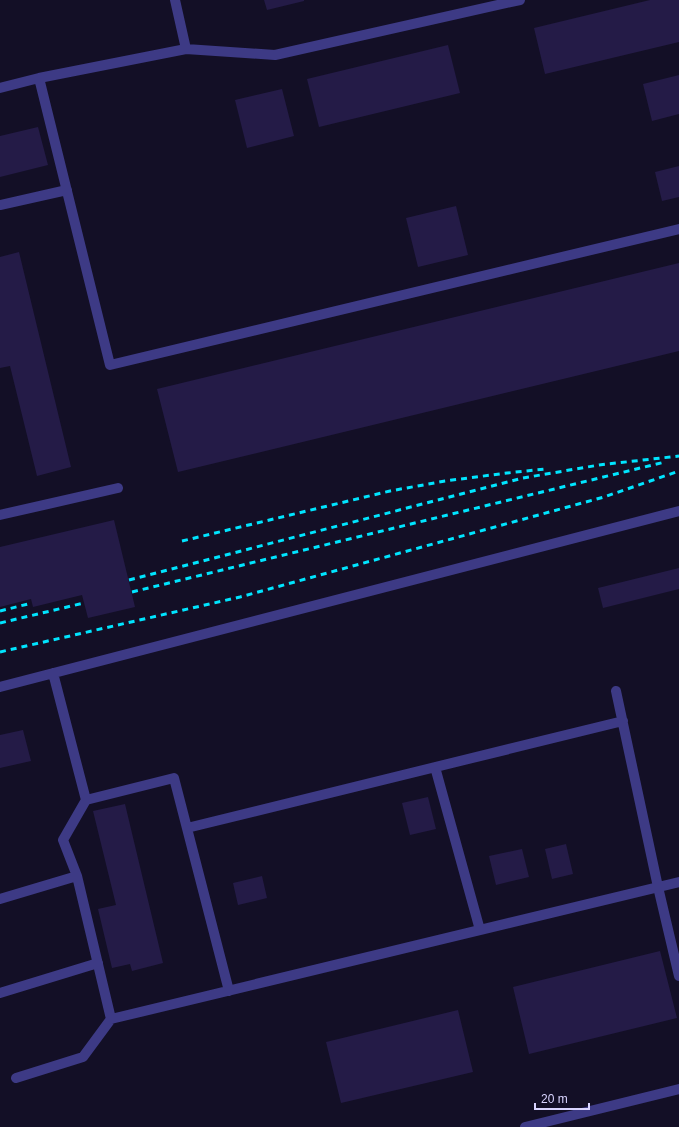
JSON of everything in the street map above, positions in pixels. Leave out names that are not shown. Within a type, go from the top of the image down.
[{"type":"lane","points":[[175,0],[186,50]]},
{"type":"lane","points":[[0,88],[39,78],[186,50],[275,56],[520,0]]},
{"type":"lane","points":[[39,78],[110,365],[679,229]]},
{"type":"lane","points":[[0,205],[67,190]]},
{"type":"lane","points":[[0,515],[118,488]]},
{"type":"lane","points":[[0,687],[679,511]]},
{"type":"lane","points":[[53,673],[86,800],[63,840],[77,876],[111,1019]]},
{"type":"lane","points":[[616,691],[658,887],[679,976]]},
{"type":"lane","points":[[187,828],[435,766],[623,722]]},
{"type":"lane","points":[[435,766],[480,930]]},
{"type":"lane","points":[[86,800],[174,778],[229,991]]},
{"type":"lane","points":[[0,899],[77,876]]},
{"type":"lane","points":[[16,1078],[83,1057],[111,1019],[679,882]]},
{"type":"lane","points":[[0,993],[98,964]]},
{"type":"lane","points":[[525,1127],[679,1089]]},
{"type":"building","points":[[264,0],[304,0],[304,1],[267,10]]},
{"type":"building","points":[[650,0],[679,0],[679,42],[545,74],[534,28]]},
{"type":"building","points":[[448,45],[460,93],[319,127],[307,79]]},
{"type":"building","points":[[679,75],[679,114],[652,121],[643,84]]},
{"type":"building","points":[[282,89],[294,136],[247,148],[235,100]]},
{"type":"building","points":[[38,127],[48,165],[0,177],[0,136]]},
{"type":"building","points":[[679,166],[679,197],[662,201],[655,172]]},
{"type":"building","points":[[456,206],[468,255],[418,267],[406,218]]},
{"type":"building","points":[[19,252],[71,467],[37,476],[10,366],[0,368],[0,257]]},
{"type":"building","points":[[679,263],[679,351],[178,472],[157,389]]},
{"type":"building","points":[[114,520],[135,607],[88,618],[82,595],[33,607],[31,599],[0,607],[0,547]]},
{"type":"building","points":[[679,568],[679,589],[603,608],[598,588]]},
{"type":"building","points":[[23,730],[31,761],[0,768],[0,735]]},
{"type":"building","points":[[428,797],[436,829],[410,835],[402,803]]},
{"type":"building","points":[[125,804],[163,963],[132,971],[130,964],[112,968],[98,909],[116,905],[93,811]]},
{"type":"building","points":[[566,844],[573,874],[552,879],[545,849]]},
{"type":"building","points":[[522,849],[529,877],[496,885],[489,856]]},
{"type":"building","points":[[262,876],[267,898],[238,905],[233,883]]},
{"type":"building","points":[[660,951],[677,1018],[529,1054],[513,987]]},
{"type":"building","points":[[458,1010],[473,1072],[341,1103],[326,1042]]},
{"type":"railway","points":[[129,580],[523,478],[599,465],[679,456]]},
{"type":"railway","points":[[132,592],[665,462]]},
{"type":"railway","points":[[182,541],[390,491],[445,481],[545,469]]},
{"type":"railway","points":[[0,652],[240,597],[604,497],[679,471]]},
{"type":"railway","points":[[0,611],[32,603]]},
{"type":"railway","points":[[0,623],[84,603]]}]
